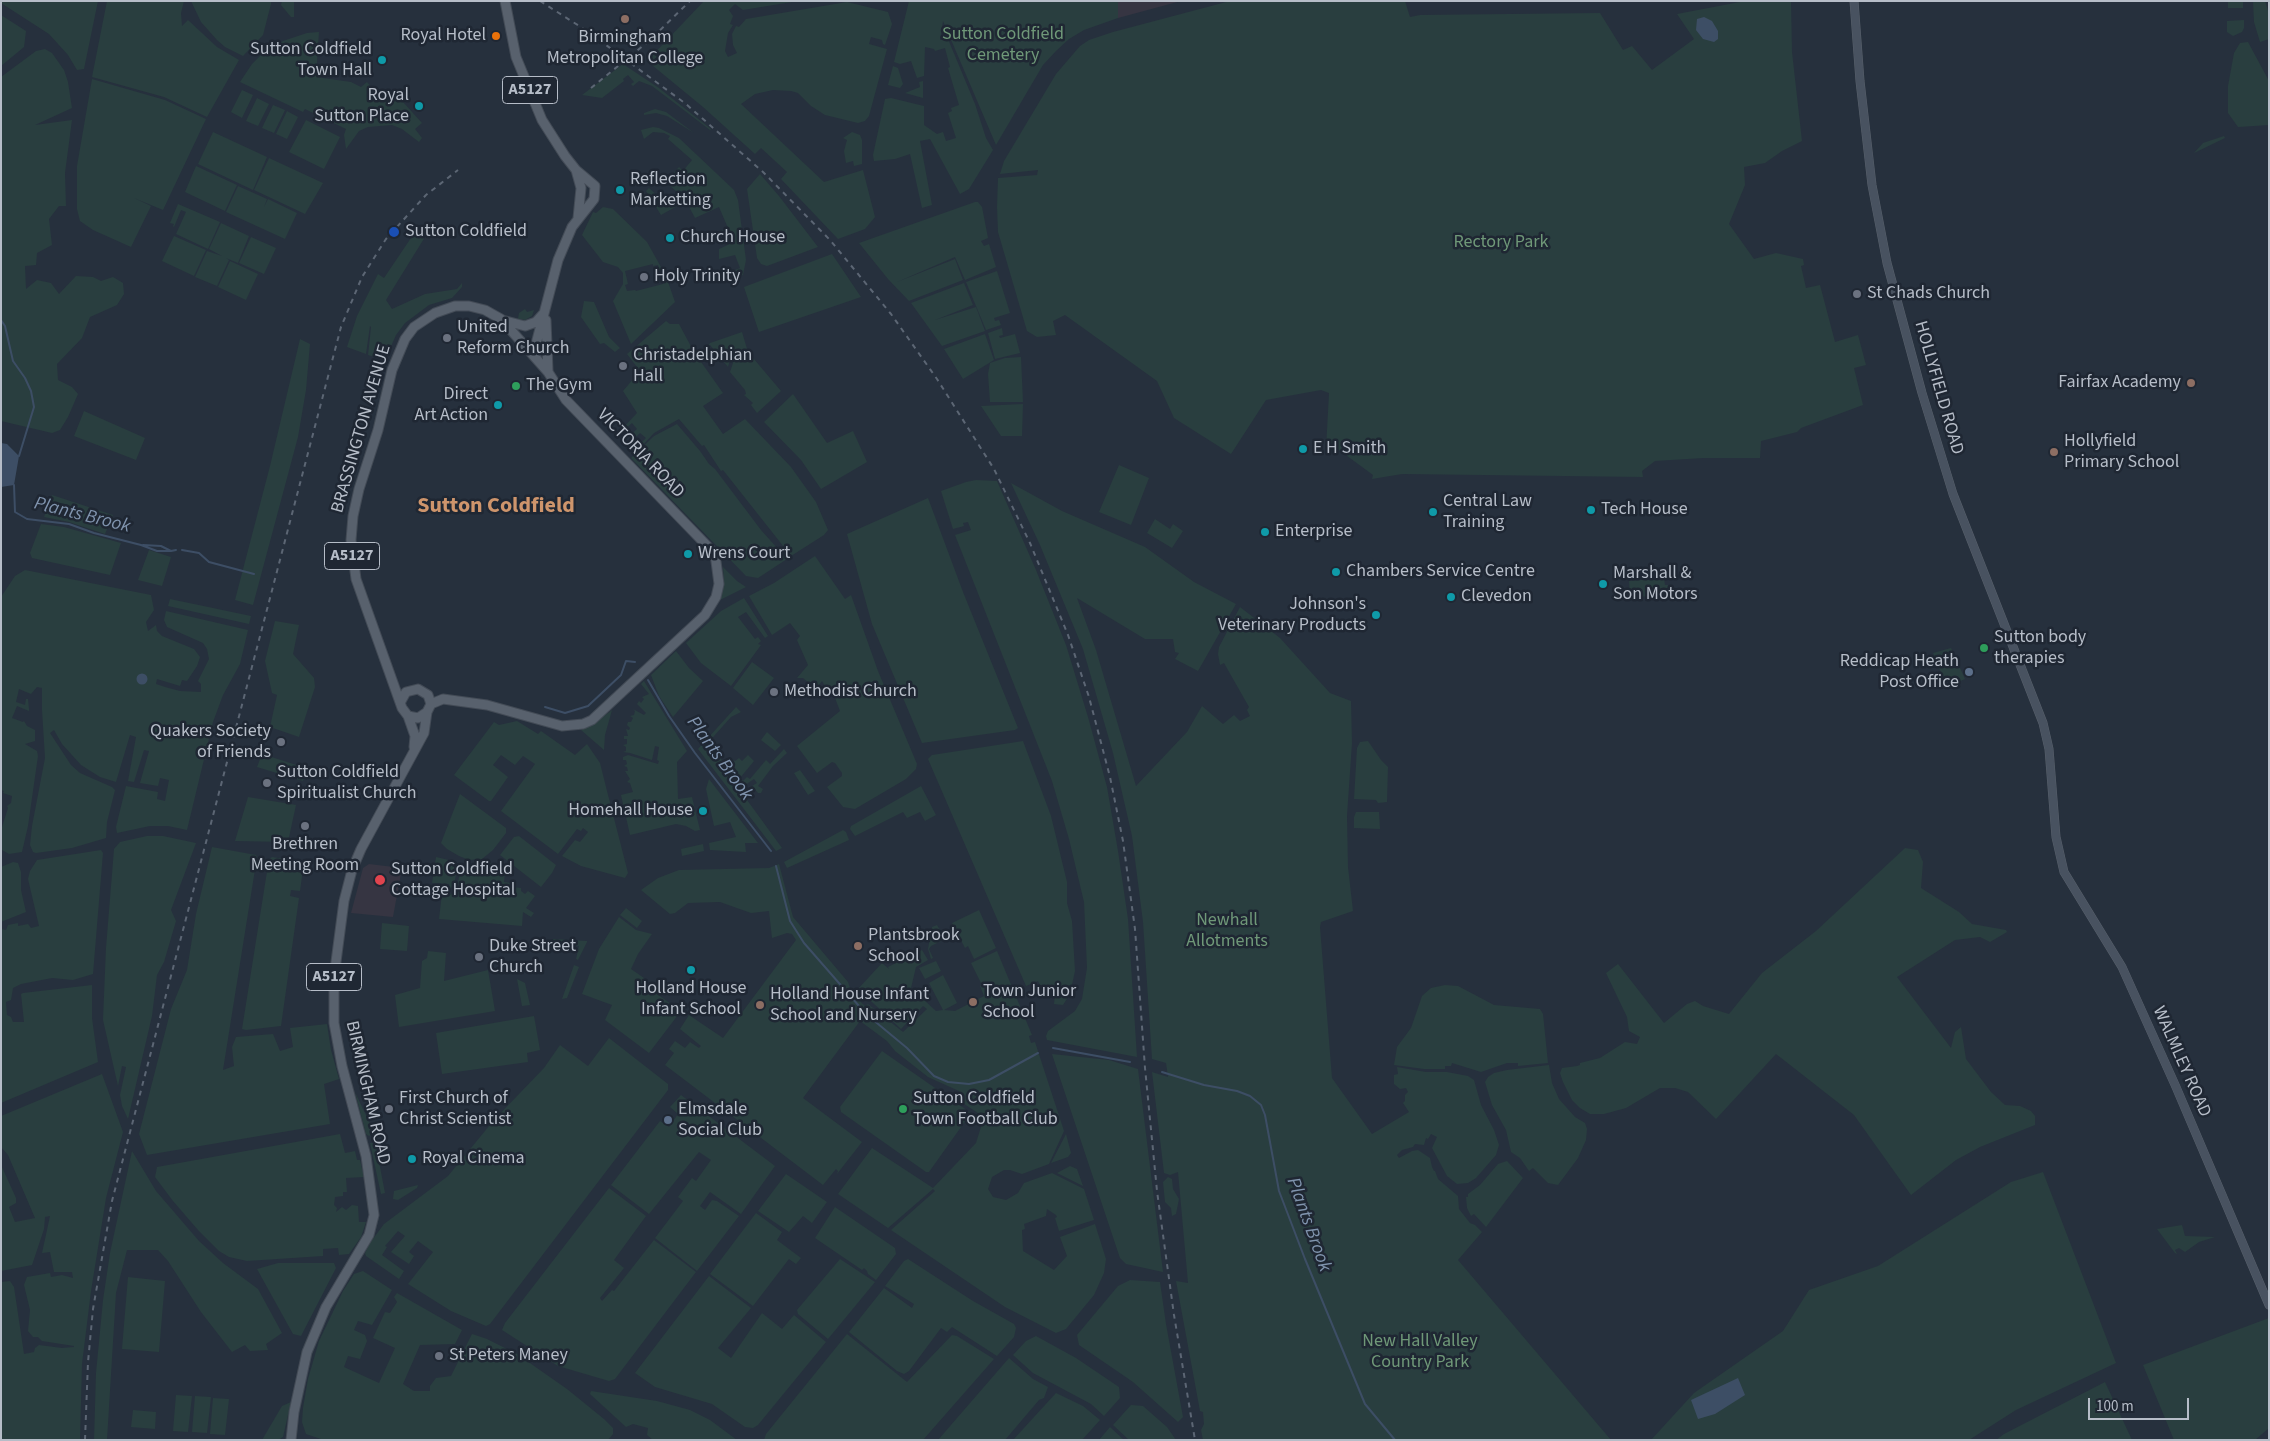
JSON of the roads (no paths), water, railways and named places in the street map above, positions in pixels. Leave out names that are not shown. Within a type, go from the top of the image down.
[{"type":"main road","name":"A5127","points":[[501,320],[525,326],[536,322],[546,311],[558,260],[565,242],[578,218],[594,199],[595,186],[576,170],[542,120],[511,40],[505,1]]},
{"type":"main road","name":"HOLLYFIELD ROAD","points":[[1854,1],[1860,81],[1871,176],[1885,256],[1922,393],[1954,494],[2047,736],[2056,837]]},
{"type":"main road","name":"A5127","points":[[576,170],[581,188],[578,218]]},
{"type":"main road","name":"BRASSINGTON AVENUE","points":[[401,701],[356,579],[351,540],[355,505],[378,430],[392,370],[400,349],[409,332],[427,317],[455,306],[469,306],[484,310],[501,320],[548,372]]},
{"type":"main road","points":[[536,358],[536,344],[546,311]]},
{"type":"main road","points":[[546,311],[548,372]]},
{"type":"main road","name":"VICTORIA ROAD","points":[[429,708],[443,699],[487,705],[555,725],[568,727],[583,724],[599,715],[705,615],[716,597],[719,584],[715,554],[566,400],[548,372]]},
{"type":"main road","points":[[408,716],[418,718],[429,708],[428,695],[418,689],[406,692],[401,701],[402,708],[408,716],[415,736],[413,751]]},
{"type":"main road","name":"A5127","points":[[413,751],[424,733],[429,708]]},
{"type":"main road","name":"BIRMINGHAM ROAD","points":[[291,1440],[294,1412],[307,1352],[326,1307],[369,1235],[374,1215],[366,1156],[337,1044],[333,1007],[336,960],[344,901],[352,870],[367,837],[413,751]]},
{"type":"main road","name":"WALMLEY ROAD","points":[[2056,837],[2064,872],[2122,967],[2169,1071],[2269,1305]]},
{"type":"water","points":[[1704,17],[1712,21],[1718,31],[1718,39],[1714,42],[1703,39],[1696,30],[1697,19]]},
{"type":"water","points":[[1,443],[7,444],[19,456],[14,485],[1,487]]},
{"type":"water","points":[[142,673],[148,679],[142,685],[136,679]]},
{"type":"water","points":[[1738,1378],[1745,1395],[1715,1414],[1698,1419],[1691,1400]]},
{"type":"waterway","name":"Plants Brook","points":[[1,320],[5,326],[13,361],[25,378],[31,391],[34,407],[19,456]]},
{"type":"waterway","name":"Plants Brook","points":[[14,485],[15,512],[27,519],[69,524],[157,551],[171,551]]},
{"type":"waterway","name":"Plants Brook","points":[[143,545],[161,546],[171,551],[176,550]]},
{"type":"waterway","name":"Plants Brook","points":[[182,550],[199,553],[209,562],[254,574]]},
{"type":"waterway","name":"Plants Brook","points":[[545,707],[565,713],[588,706],[621,675],[626,661],[635,662]]},
{"type":"waterway","name":"Plants Brook","points":[[648,680],[669,716],[695,753],[771,851]]},
{"type":"waterway","name":"Plants Brook","points":[[776,866],[790,921],[804,943],[866,1014],[907,1048],[934,1076],[948,1082],[969,1084],[989,1080],[1038,1053]]},
{"type":"waterway","name":"Plants Brook","points":[[1053,1048],[1130,1062]]},
{"type":"waterway","name":"Plants Brook","points":[[1162,1072],[1204,1085],[1237,1091],[1250,1096],[1261,1105],[1265,1115],[1279,1191],[1305,1259],[1365,1404],[1395,1440]]},
{"type":"railway","points":[[540,1],[587,31],[686,104],[763,172],[830,240],[891,314],[937,379],[994,469],[1030,543],[1068,635],[1089,697],[1110,777],[1123,841],[1135,929],[1145,1068],[1157,1191],[1174,1315],[1195,1440]]},
{"type":"railway","points":[[591,88],[649,41],[690,1]]},
{"type":"railway","points":[[85,1440],[88,1362],[93,1309],[112,1201],[341,327],[362,277],[386,239],[426,195],[458,170]]},
{"type":"place","name":"Birmingham Metropolitan College","points":[[625,19]]},
{"type":"place","name":"Royal Hotel","points":[[496,36]]},
{"type":"place","name":"Sutton Coldfield Town Hall","points":[[382,60]]},
{"type":"place","name":"Royal Sutton Place","points":[[419,106]]},
{"type":"place","name":"Reflection Marketting","points":[[620,190]]},
{"type":"place","name":"Sutton Coldfield","points":[[394,232]]},
{"type":"place","name":"Church House","points":[[670,238]]},
{"type":"place","name":"Holy Trinity","points":[[644,277]]},
{"type":"place","name":"St Chads Church","points":[[1857,294]]},
{"type":"place","name":"United Reform Church","points":[[447,338]]},
{"type":"place","name":"Christadelphian Hall","points":[[623,366]]},
{"type":"place","name":"Fairfax Academy","points":[[2191,383]]},
{"type":"place","name":"The Gym","points":[[516,386]]},
{"type":"place","name":"Direct Art Action","points":[[498,405]]},
{"type":"place","name":"E H Smith","points":[[1303,449]]},
{"type":"place","name":"Hollyfield Primary School","points":[[2054,452]]},
{"type":"place","name":"Tech House","points":[[1591,510]]},
{"type":"place","name":"Central Law Training","points":[[1433,512]]},
{"type":"place","name":"Enterprise","points":[[1265,532]]},
{"type":"place","name":"Wrens Court","points":[[688,554]]},
{"type":"place","name":"Chambers Service Centre","points":[[1336,572]]},
{"type":"place","name":"Marshall & Son Motors","points":[[1603,584]]},
{"type":"place","name":"Clevedon","points":[[1451,597]]},
{"type":"place","name":"Johnson's Veterinary Products","points":[[1376,615]]},
{"type":"place","name":"Sutton body therapies","points":[[1984,648]]},
{"type":"place","name":"Reddicap Heath Post Office","points":[[1969,672]]},
{"type":"place","name":"Methodist Church","points":[[774,692]]},
{"type":"place","name":"Quakers Society of Friends","points":[[281,742]]},
{"type":"place","name":"Sutton Coldfield Spiritualist Church","points":[[267,783]]},
{"type":"place","name":"Homehall House","points":[[703,811]]},
{"type":"place","name":"Brethren Meeting Room","points":[[305,826]]},
{"type":"place","name":"Sutton Coldfield Cottage Hospital","points":[[380,880]]},
{"type":"place","name":"Plantsbrook School","points":[[858,946]]},
{"type":"place","name":"Duke Street Church","points":[[479,957]]},
{"type":"place","name":"Holland House Infant School","points":[[691,970]]},
{"type":"place","name":"Town Junior School","points":[[973,1002]]},
{"type":"place","name":"Holland House Infant School and Nursery","points":[[760,1005]]},
{"type":"place","name":"First Church of Christ Scientist","points":[[389,1109]]},
{"type":"place","name":"Sutton Coldfield Town Football Club","points":[[903,1109]]},
{"type":"place","name":"Elmsdale Social Club","points":[[668,1120]]},
{"type":"place","name":"Royal Cinema","points":[[412,1159]]},
{"type":"place","name":"St Peters Maney","points":[[439,1356]]},
{"type":"district","name":"Sutton Coldfield","points":[[496,507]]},
{"type":"park label","name":"Sutton Coldfield Cemetery","points":[[1003,45]]},
{"type":"park label","name":"Rectory Park","points":[[1501,243]]},
{"type":"park label","name":"Newhall Allotments","points":[[1227,931]]},
{"type":"park label","name":"New Hall Valley Country Park","points":[[1420,1352]]}]
